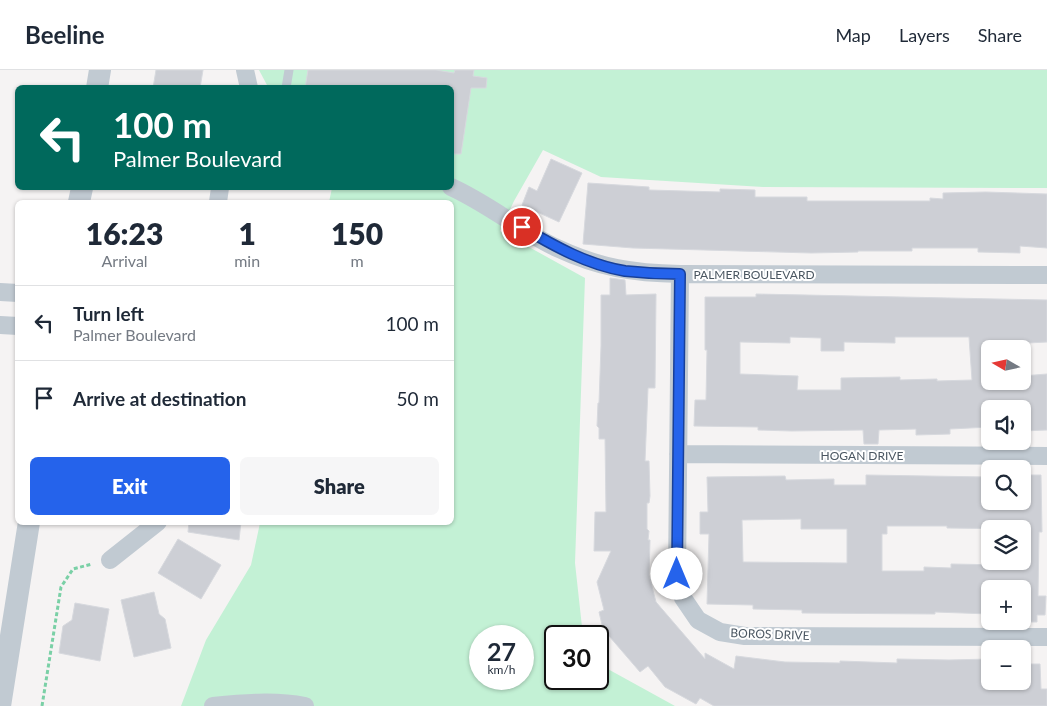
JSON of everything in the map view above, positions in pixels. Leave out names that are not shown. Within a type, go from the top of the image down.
[{"type":"street","points":[[98,85],[100,70]]},
{"type":"street","points":[[245,70],[248,85]]},
{"type":"street","name":"PALMER BOULEVARD","points":[[454,189],[556,247],[592,262],[624,271],[680,274],[1047,275]]},
{"type":"street","name":"BOROS DRIVE","points":[[680,274],[677,574],[683,598],[698,620],[720,632],[745,636],[1047,637]]},
{"type":"street","points":[[0,292],[15,292]]},
{"type":"street","points":[[0,325],[15,326]]},
{"type":"street","name":"HOGAN DRIVE","points":[[678,454],[1047,456]]},
{"type":"street","points":[[0,706],[29,525]]},
{"type":"street","points":[[110,560],[154,525]]},
{"type":"street","points":[[213,706],[238,704],[295,704],[305,706]]},
{"type":"lane","points":[[287,85],[290,70]]},
{"type":"path","points":[[42,706],[61,587],[73,569],[110,560]]},
{"type":"green space","points":[[259,70],[1047,70],[1047,188],[763,187],[601,177],[543,150],[514,201],[500,231],[585,278],[575,563],[582,625],[544,625],[544,690],[609,690],[609,670],[675,706],[181,706],[206,640],[251,565],[260,525],[454,525],[454,200],[329,200],[332,190],[454,190],[454,85],[267,85]]},
{"type":"building","points":[[156,70],[203,70],[200,85],[154,85]]},
{"type":"building","points":[[308,70],[436,70],[454,73],[455,70],[474,70],[473,76],[487,78],[486,88],[471,88],[461,154],[454,154],[454,85],[306,85]]},
{"type":"building","points":[[551,159],[582,173],[559,222],[522,205],[529,187],[537,191]]},
{"type":"building","points":[[588,183],[649,187],[649,190],[720,192],[720,189],[755,190],[755,197],[807,197],[807,201],[930,201],[930,198],[943,199],[943,193],[1047,194],[1047,248],[1020,246],[1020,253],[978,252],[978,248],[912,248],[912,251],[811,253],[633,248],[583,244]]},
{"type":"building","points":[[610,278],[625,280],[626,295],[656,294],[655,388],[648,388],[645,461],[649,461],[650,496],[649,503],[647,503],[647,529],[649,531],[648,540],[650,540],[649,575],[656,602],[705,659],[705,653],[734,669],[736,656],[785,662],[840,663],[840,661],[897,663],[897,659],[981,659],[981,690],[1031,690],[1031,664],[1040,664],[1041,689],[1047,689],[1047,706],[714,706],[700,698],[696,704],[665,687],[648,666],[640,672],[609,636],[609,625],[602,625],[599,612],[604,610],[597,582],[611,551],[594,551],[595,512],[606,512],[605,439],[599,439],[599,428],[597,426],[601,346],[601,295],[610,295]]},
{"type":"building","points":[[756,294],[1047,300],[1047,342],[1031,343],[1031,340],[981,340],[981,390],[1031,390],[1031,375],[1047,374],[1047,430],[1031,431],[1031,400],[981,400],[981,427],[950,429],[950,434],[916,435],[916,429],[879,430],[878,444],[864,444],[863,430],[791,431],[758,430],[758,427],[694,426],[695,400],[706,400],[705,297],[756,297]],"holes":[[[790,337],[821,338],[821,351],[844,351],[844,342],[895,343],[895,337],[969,337],[972,380],[900,380],[900,377],[841,378],[841,390],[797,390],[798,376],[740,374],[740,342],[790,343]]]},
{"type":"building","points":[[866,475],[981,477],[981,510],[1031,510],[1031,475],[1041,475],[1042,532],[1039,532],[1038,596],[1046,596],[1045,615],[1037,615],[1037,622],[1031,622],[1031,580],[981,580],[981,614],[802,613],[802,610],[753,609],[753,605],[707,604],[709,534],[700,534],[700,512],[708,512],[707,477],[785,476],[786,480],[834,479],[834,485],[866,485]],"holes":[[[801,519],[801,529],[847,529],[847,563],[743,562],[742,520]],[[981,520],[1031,520],[1031,570],[981,570],[981,565],[951,564],[951,568],[924,567],[924,571],[882,571],[882,534],[887,534],[887,526],[947,526],[947,528],[981,528]]]},
{"type":"building","points":[[189,525],[241,525],[239,540],[188,532]]},
{"type":"building","points":[[178,539],[221,565],[201,599],[158,573]]},
{"type":"building","points":[[154,592],[159,614],[165,619],[171,648],[134,657],[121,600]]},
{"type":"building","points":[[75,603],[109,609],[100,661],[59,653],[63,626],[72,620]]},
{"type":"route","points":[[522,227],[556,247],[592,262],[624,271],[680,274],[677,574]]}]
